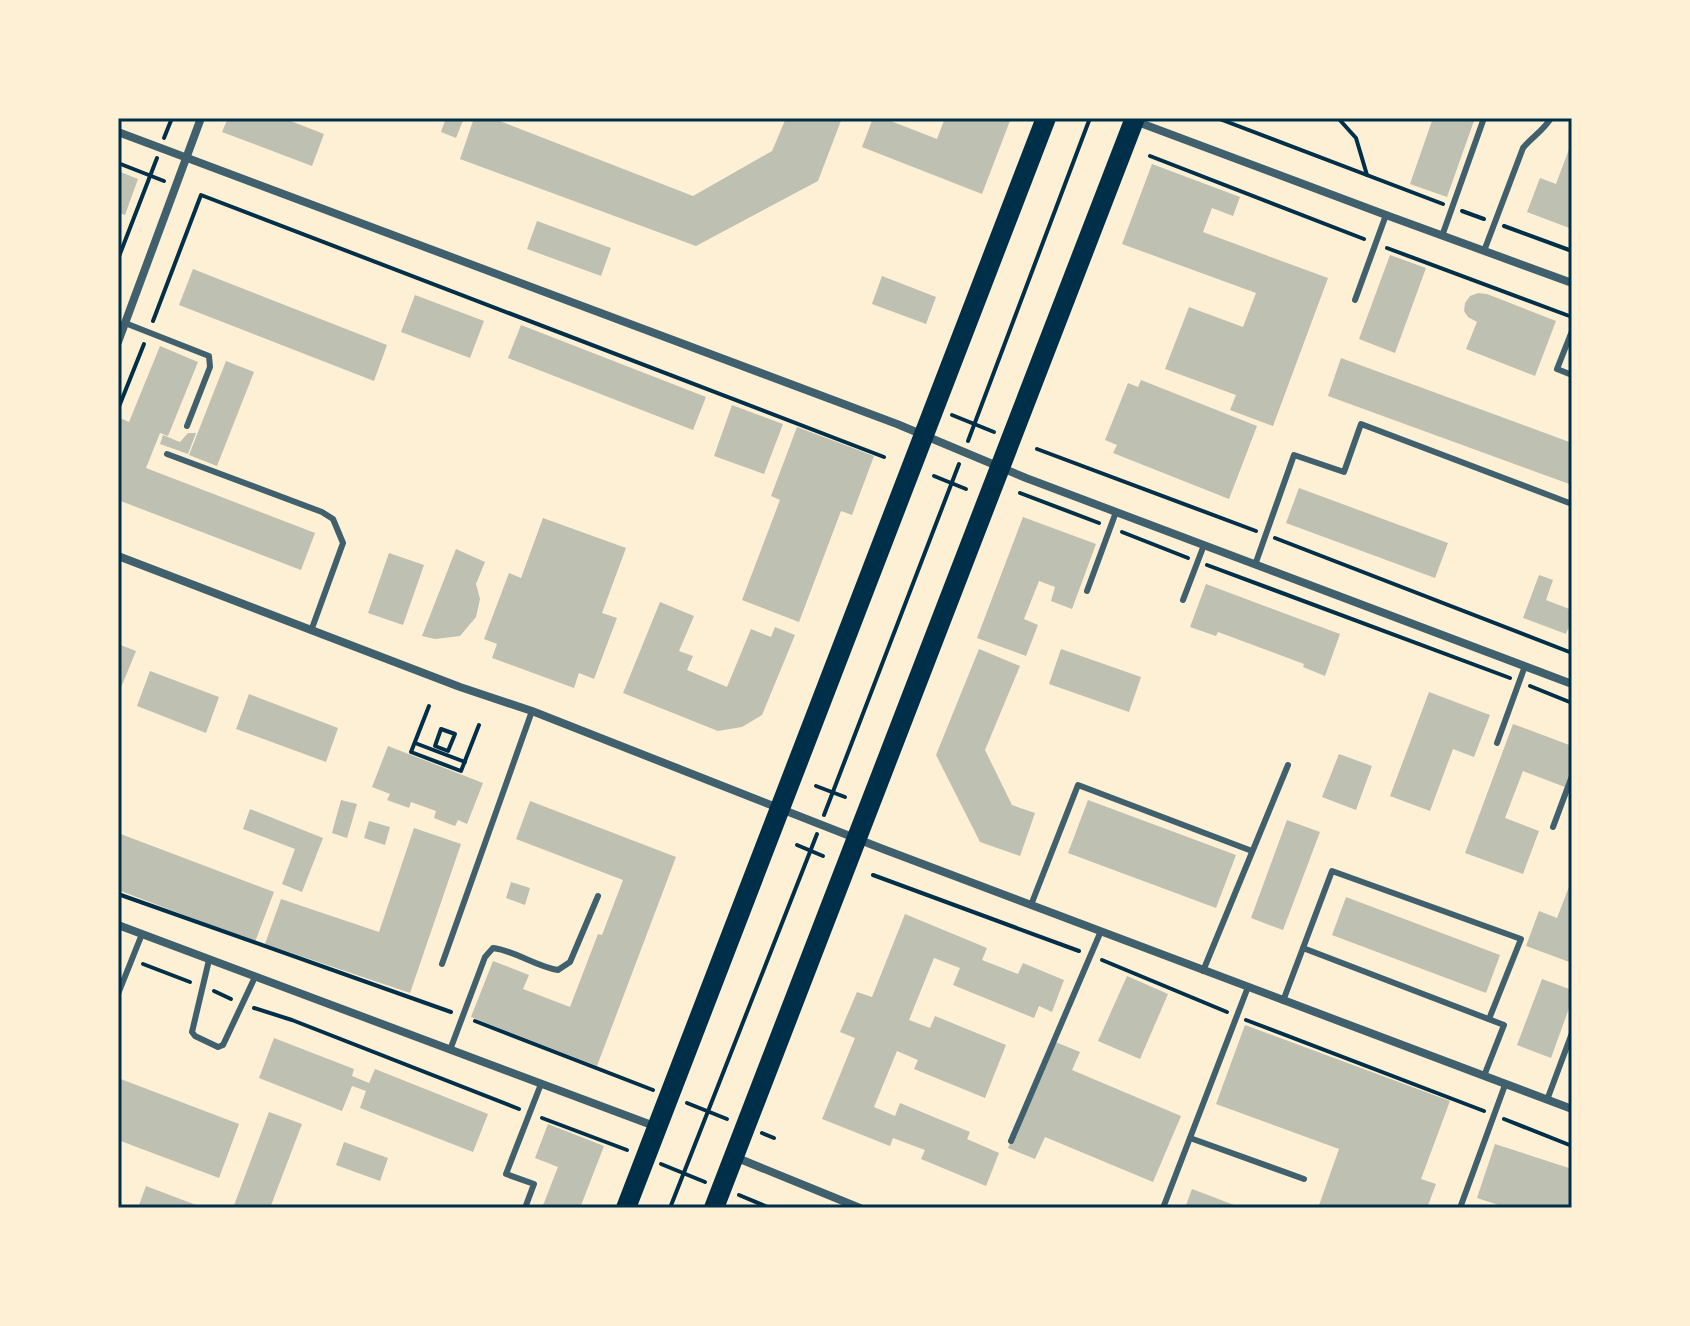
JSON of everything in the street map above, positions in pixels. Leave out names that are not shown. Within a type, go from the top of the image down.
[{"type":"main road","points":[[626,1208],[1046,118]]},
{"type":"main road","points":[[714,1208],[1135,119]]},
{"type":"street","points":[[118,342],[201,118]]},
{"type":"street","points":[[1135,119],[1572,283]]},
{"type":"street","points":[[118,132],[924,434],[1116,512],[1572,684]]},
{"type":"street","points":[[118,556],[1572,1109]]},
{"type":"street","points":[[118,925],[657,1127]]},
{"type":"street","points":[[734,1157],[860,1208]]},
{"type":"lane","points":[[1442,236],[1484,118]]},
{"type":"lane","points":[[1484,251],[1523,148],[1551,118]]},
{"type":"lane","points":[[1355,300],[1386,215]]},
{"type":"lane","points":[[125,323],[209,356],[210,367],[187,426]]},
{"type":"lane","points":[[1572,331],[1557,369],[1572,375]]},
{"type":"lane","points":[[1255,565],[1294,455],[1344,472],[1361,424],[1572,504]]},
{"type":"lane","points":[[167,454],[322,512],[333,519],[343,543],[311,631]]},
{"type":"lane","points":[[1087,591],[1116,512]]},
{"type":"lane","points":[[1183,600],[1204,545]]},
{"type":"lane","points":[[1497,743],[1525,666]]},
{"type":"lane","points":[[442,964],[532,711]]},
{"type":"lane","points":[[1203,971],[1288,765]]},
{"type":"lane","points":[[1553,827],[1572,776]]},
{"type":"lane","points":[[1031,905],[1078,785],[1252,851]]},
{"type":"lane","points":[[1283,1001],[1332,871],[1521,939],[1489,1019]]},
{"type":"lane","points":[[450,1050],[485,957],[493,948],[507,950],[546,968],[558,970],[570,962],[598,896]]},
{"type":"lane","points":[[1011,1141],[1101,931]]},
{"type":"lane","points":[[118,994],[142,934]]},
{"type":"lane","points":[[1303,948],[1504,1025],[1484,1076]]},
{"type":"lane","points":[[209,960],[192,1032],[218,1047],[223,1045],[255,977]]},
{"type":"lane","points":[[1163,1208],[1248,987]]},
{"type":"lane","points":[[1547,1100],[1572,1033]]},
{"type":"lane","points":[[525,1208],[534,1184],[506,1174],[541,1084]]},
{"type":"lane","points":[[1460,1208],[1505,1085]]},
{"type":"lane","points":[[1190,1138],[1304,1179]]},
{"type":"path","points":[[118,259],[172,118]]},
{"type":"path","points":[[670,1208],[833,792],[1090,118]]},
{"type":"path","points":[[1217,118],[1572,251]]},
{"type":"path","points":[[1338,118],[1356,138],[1367,175]]},
{"type":"path","points":[[1150,156],[1572,317]]},
{"type":"path","points":[[118,163],[150,175]]},
{"type":"path","points":[[118,409],[201,195],[884,457]]},
{"type":"path","points":[[952,415],[994,432]]},
{"type":"path","points":[[1037,449],[1572,653]]},
{"type":"path","points":[[934,476],[966,489]]},
{"type":"path","points":[[1020,493],[1572,703]]},
{"type":"path","points":[[429,706],[411,752],[436,763],[461,771],[479,725]]},
{"type":"path","points":[[441,729],[455,734],[448,751],[441,751],[435,746],[441,729]]},
{"type":"path","points":[[414,743],[465,762]]},
{"type":"path","points":[[816,786],[845,797]]},
{"type":"path","points":[[797,845],[823,856]]},
{"type":"path","points":[[873,875],[1090,956],[1572,1146]]},
{"type":"path","points":[[118,894],[462,1016],[774,1138]]},
{"type":"path","points":[[132,960],[770,1208]]},
{"type":"building","points":[[228,118],[283,118],[324,134],[312,166],[222,132]]},
{"type":"building","points":[[446,118],[464,118],[456,138],[441,132]]},
{"type":"building","points":[[474,118],[492,118],[693,196],[772,151],[786,118],[842,118],[818,181],[696,246],[460,159]]},
{"type":"building","points":[[873,118],[883,118],[937,139],[945,118],[1011,118],[982,194],[862,147]]},
{"type":"building","points":[[1433,118],[1475,118],[1447,197],[1410,184]]},
{"type":"building","points":[[1572,141],[1572,229],[1527,212],[1540,178],[1556,184]]},
{"type":"building","points":[[1152,164],[1240,197],[1233,216],[1212,208],[1203,232],[1328,278],[1273,426],[1230,410],[1236,395],[1165,369],[1189,307],[1243,327],[1256,293],[1122,244]]},
{"type":"building","points":[[118,171],[138,179],[125,215],[118,212]]},
{"type":"building","points":[[537,221],[611,248],[601,276],[527,249]]},
{"type":"building","points":[[1390,255],[1426,268],[1395,353],[1359,339]]},
{"type":"building","points":[[193,269],[387,345],[374,381],[179,305]]},
{"type":"building","points":[[882,276],[936,297],[926,324],[872,304]]},
{"type":"building","points":[[1478,293],[1556,321],[1535,376],[1466,349],[1477,322],[1464,311],[1465,303],[1470,296]]},
{"type":"building","points":[[415,295],[484,321],[470,358],[401,332]]},
{"type":"building","points":[[521,325],[706,397],[693,430],[508,358]]},
{"type":"building","points":[[160,346],[198,362],[168,436],[160,433],[146,468],[315,533],[301,570],[118,500],[118,424],[120,418],[129,422]]},
{"type":"building","points":[[1341,358],[1572,443],[1572,485],[1328,396]]},
{"type":"building","points":[[226,361],[254,372],[217,466],[189,455]]},
{"type":"building","points":[[1141,380],[1257,426],[1229,499],[1113,453],[1117,445],[1105,440],[1128,383],[1138,387]]},
{"type":"building","points":[[732,405],[783,424],[764,474],[714,456]]},
{"type":"building","points":[[797,427],[874,456],[852,515],[841,511],[799,622],[742,600],[780,500],[771,496]]},
{"type":"building","points":[[188,433],[196,433],[188,454],[160,444],[163,435],[180,442]]},
{"type":"building","points":[[1299,488],[1448,543],[1435,578],[1286,523]]},
{"type":"building","points":[[1023,517],[1096,544],[1072,609],[1051,601],[1055,587],[1039,581],[1024,619],[1038,625],[1026,656],[977,638]]},
{"type":"building","points":[[543,518],[626,548],[602,613],[617,618],[594,679],[579,673],[574,688],[492,658],[497,644],[484,639],[509,573],[521,578]]},
{"type":"building","points":[[456,549],[485,562],[476,584],[480,599],[476,617],[460,636],[435,639],[422,636]]},
{"type":"building","points":[[389,553],[424,565],[403,625],[368,613]]},
{"type":"building","points":[[1539,575],[1553,580],[1546,600],[1572,610],[1566,634],[1523,618]]},
{"type":"building","points":[[1206,584],[1340,634],[1325,676],[1303,667],[1304,664],[1218,632],[1216,636],[1190,627]]},
{"type":"building","points":[[660,602],[694,616],[679,651],[693,656],[687,670],[727,687],[751,629],[771,637],[775,627],[795,635],[762,715],[742,727],[718,731],[623,693]]},
{"type":"building","points":[[118,644],[136,651],[120,690],[118,689]]},
{"type":"building","points":[[979,649],[1020,666],[985,750],[1012,805],[1035,813],[1020,856],[980,842],[936,755]]},
{"type":"building","points":[[1061,649],[1141,677],[1129,712],[1049,684]]},
{"type":"building","points":[[150,671],[219,697],[206,733],[137,706]]},
{"type":"building","points":[[1429,692],[1490,715],[1474,757],[1453,749],[1430,811],[1390,796]]},
{"type":"building","points":[[249,694],[338,728],[326,762],[236,729]]},
{"type":"building","points":[[1513,724],[1572,746],[1572,768],[1565,787],[1523,771],[1505,818],[1539,831],[1523,874],[1465,853]]},
{"type":"building","points":[[388,746],[483,783],[467,824],[458,820],[455,826],[434,818],[436,811],[411,802],[409,808],[387,800],[390,794],[372,787]]},
{"type":"building","points":[[1339,754],[1372,766],[1356,810],[1322,797]]},
{"type":"building","points":[[341,800],[357,804],[347,838],[332,833]]},
{"type":"building","points":[[1088,800],[1236,855],[1216,908],[1068,853]]},
{"type":"building","points":[[530,801],[676,857],[597,1066],[471,1017],[493,961],[529,975],[523,989],[570,1007],[623,880],[516,839]]},
{"type":"building","points":[[250,809],[323,838],[302,892],[282,884],[295,849],[243,829]]},
{"type":"building","points":[[1287,820],[1320,832],[1283,930],[1251,918]]},
{"type":"building","points":[[369,821],[390,827],[385,845],[364,838]]},
{"type":"building","points":[[414,828],[461,844],[410,993],[265,944],[281,899],[379,932]]},
{"type":"building","points":[[118,833],[274,892],[255,942],[118,890]]},
{"type":"building","points":[[1572,879],[1572,963],[1526,946],[1539,911],[1557,918]]},
{"type":"building","points":[[511,882],[530,888],[525,905],[506,898]]},
{"type":"building","points":[[1346,897],[1500,955],[1486,993],[1332,935]]},
{"type":"building","points":[[905,914],[987,948],[982,960],[1018,974],[1023,963],[1064,980],[1052,1012],[1039,1006],[1034,1018],[953,985],[960,968],[934,958],[909,1020],[930,1028],[935,1016],[1006,1045],[985,1098],[914,1069],[918,1060],[897,1051],[874,1107],[895,1116],[900,1103],[970,1132],[967,1139],[999,1153],[986,1186],[921,1159],[925,1150],[893,1138],[890,1146],[822,1119],[855,1038],[840,1032],[857,992],[872,997]]},
{"type":"building","points":[[1127,976],[1168,994],[1140,1059],[1098,1041]]},
{"type":"building","points":[[1542,979],[1572,990],[1572,1000],[1551,1058],[1517,1045]]},
{"type":"building","points":[[1245,1025],[1450,1101],[1421,1179],[1436,1184],[1427,1208],[1318,1208],[1339,1149],[1216,1104]]},
{"type":"building","points":[[274,1038],[354,1069],[352,1076],[369,1083],[375,1069],[488,1114],[473,1152],[360,1108],[366,1091],[352,1086],[342,1111],[259,1078]]},
{"type":"building","points":[[1053,1041],[1080,1052],[1072,1070],[1181,1116],[1153,1182],[1045,1137],[1035,1159],[1008,1148]]},
{"type":"building","points":[[118,1078],[239,1124],[219,1178],[118,1140]]},
{"type":"building","points":[[269,1112],[302,1124],[270,1208],[233,1208]]},
{"type":"building","points":[[548,1124],[604,1146],[580,1208],[542,1208],[558,1167],[535,1158]]},
{"type":"building","points":[[344,1142],[388,1158],[380,1181],[336,1165]]},
{"type":"building","points":[[1495,1144],[1572,1169],[1572,1208],[1508,1208],[1477,1198]]},
{"type":"building","points":[[146,1186],[204,1208],[138,1208]]},
{"type":"building","points":[[1192,1189],[1242,1208],[1185,1208]]}]
